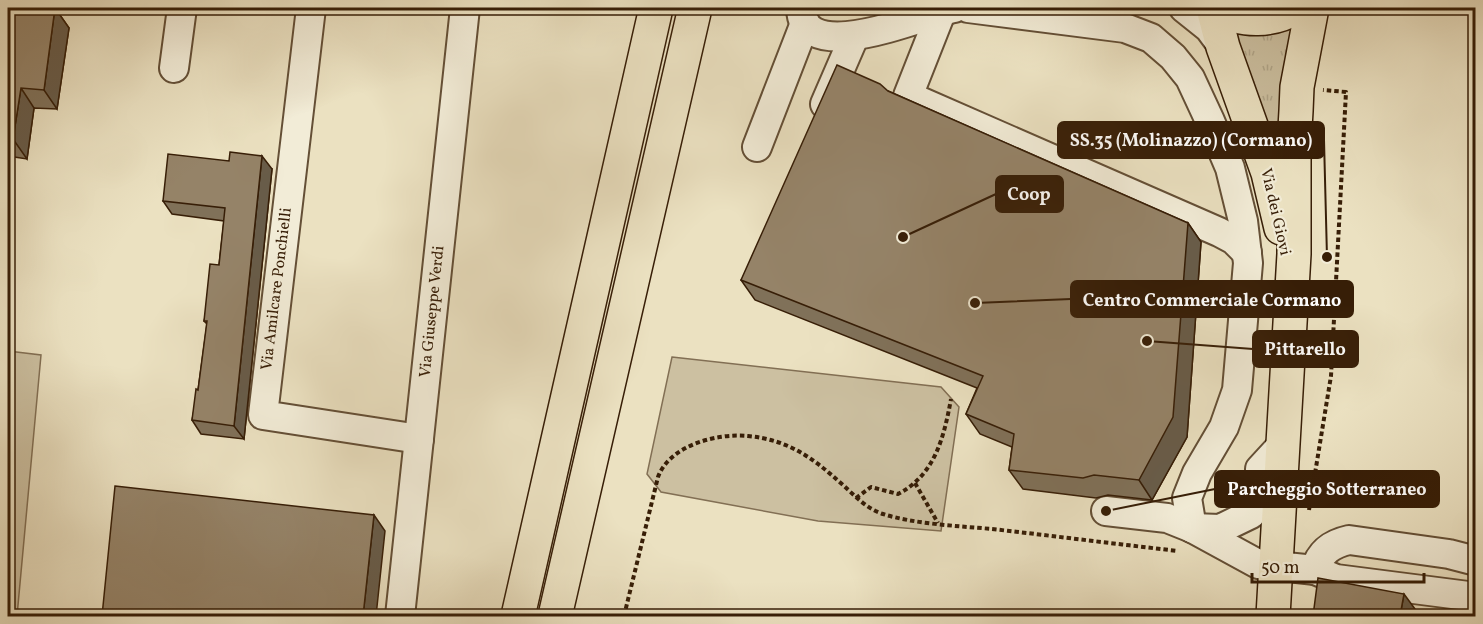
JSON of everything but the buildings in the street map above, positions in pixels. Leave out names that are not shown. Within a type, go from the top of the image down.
[{"type":"main road","points":[[518,616],[656,8]]},
{"type":"main road","points":[[555,616],[695,8]]},
{"type":"main road","name":"Via dei Giovi","points":[[1213,8],[1223,47],[1268,173],[1278,210],[1286,254],[1292,316]]},
{"type":"main road","points":[[1221,8],[1238,16],[1254,18],[1285,14],[1295,8]]},
{"type":"main road","name":"Via dei Giovi","points":[[1273,616],[1292,316],[1294,144],[1297,95],[1312,8]]},
{"type":"street","points":[[174,68],[182,8]]},
{"type":"street","name":"Via Amilcare Ponchielli","points":[[311,8],[263,415],[419,439]]},
{"type":"street","name":"Via Giuseppe Verdi","points":[[400,616],[465,8]]},
{"type":"street","points":[[955,8],[908,96],[1219,232],[1234,240],[1247,253]]},
{"type":"street","points":[[803,15],[815,32],[832,37],[854,37],[955,8],[1065,19],[1125,28],[1151,38],[1173,57],[1190,78],[1230,168],[1243,221],[1248,263],[1237,390],[1224,427],[1197,473],[1187,498],[1187,540]]},
{"type":"street","points":[[1184,8],[1209,28],[1223,47]]},
{"type":"street","points":[[757,147],[803,15]]},
{"type":"street","points":[[817,122],[854,37]]},
{"type":"street","points":[[1187,540],[1220,529],[1251,514],[1260,497],[1260,469],[1283,444]]},
{"type":"street","points":[[1106,511],[1167,518],[1187,540],[1258,564],[1315,570],[1336,579],[1476,597]]},
{"type":"street","points":[[1315,570],[1320,556],[1327,549],[1349,540],[1430,551],[1476,561]]},
{"type":"street","points":[[1424,590],[1430,551]]},
{"type":"path","points":[[856,498],[871,487],[898,494],[915,483],[927,470],[944,434],[951,399]]},
{"type":"path","points":[[624,616],[658,477],[668,459],[682,449],[732,436],[776,441],[802,451],[856,498],[882,514],[939,523],[1187,540]]},
{"type":"path","points":[[915,483],[939,523]]},
{"type":"green space","points":[[1227,27],[1274,32],[1298,27],[1283,144],[1275,148]]},
{"type":"green space","points":[[8,351],[41,355],[17,616],[8,616]]},
{"type":"green space","points":[[672,357],[941,387],[959,407],[941,531],[818,521],[661,492],[647,474]]},
{"type":"place","name":"Coop","points":[[903,237]]},
{"type":"place","name":"SS.35 (Molinazzo) (Cormano)","points":[[1327,257]]},
{"type":"place","name":"Centro Commerciale Cormano","points":[[975,303]]},
{"type":"place","name":"Pittarello","points":[[1147,341]]},
{"type":"place","name":"Parcheggio Sotterraneo","points":[[1106,511]]}]
